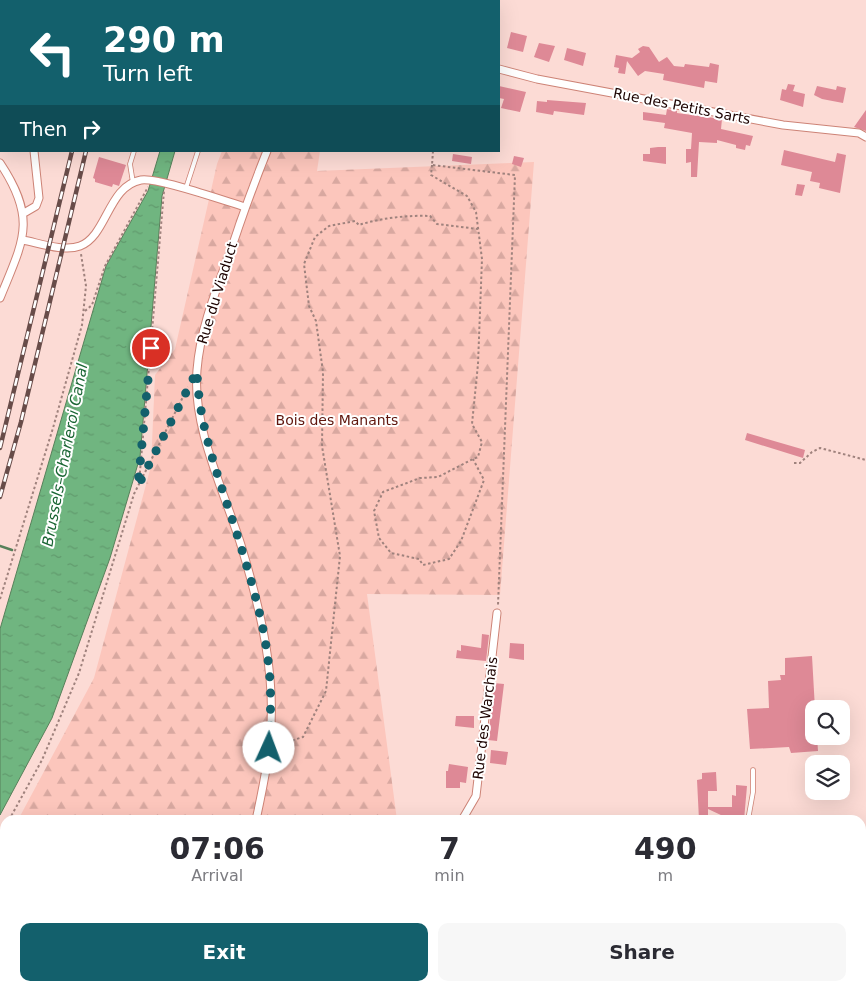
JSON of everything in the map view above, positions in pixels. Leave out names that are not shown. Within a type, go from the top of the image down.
[{"type":"street","name":"Rue des Petits Sarts","points":[[500,68],[537,79],[783,126],[859,133],[866,137]]},
{"type":"street","points":[[24,213],[36,206],[39,198],[34,152]]},
{"type":"street","points":[[23,240],[69,248],[80,246],[89,241],[120,193],[133,183],[150,180],[245,207],[267,152]]},
{"type":"street","points":[[0,164],[19,198],[24,213],[23,240],[0,298]]},
{"type":"street","name":"Rue du Viaduct","points":[[245,207],[206,322],[197,371],[198,397],[210,454],[241,545],[262,623],[269,669],[269,748],[257,815]]},
{"type":"street","name":"Rue des Warchais","points":[[465,815],[476,796],[497,612]]},
{"type":"lane","points":[[133,183],[130,164],[134,152]]},
{"type":"lane","points":[[185,190],[198,152]]},
{"type":"lane","points":[[749,815],[753,792],[753,770]]},
{"type":"path","points":[[433,152],[431,174],[467,196],[476,212],[482,259],[478,364],[472,424],[482,442],[478,457],[473,459],[438,477],[420,478],[383,492],[374,511],[379,538],[391,553],[419,559],[423,565],[449,559],[461,541],[484,480],[473,459]]},
{"type":"path","points":[[432,165],[515,174],[497,612]]},
{"type":"path","points":[[84,313],[92,305],[105,266],[147,190]]},
{"type":"path","points":[[138,486],[162,196]]},
{"type":"path","points":[[269,748],[303,737],[326,691],[340,556],[322,446],[323,372],[316,322],[309,306],[304,264],[315,237],[329,226],[355,221],[359,225],[369,222],[430,216],[437,224],[478,229]]},
{"type":"path","points":[[0,598],[54,428],[84,313],[86,286],[80,246]]},
{"type":"path","points":[[12,815],[42,760],[79,673],[134,494],[197,371]]},
{"type":"path","points":[[794,463],[800,463],[812,452],[820,448],[866,460]]},
{"type":"green space","name":"Bois des Manants","points":[[222,152],[320,152],[317,171],[534,162],[500,595],[367,594],[396,815],[21,815],[94,678],[151,466],[155,375],[175,349],[217,164]]},
{"type":"water","name":"Brussels–Charleroi Canal","points":[[160,152],[175,152],[162,196],[140,457],[110,558],[52,718],[0,815],[0,629],[106,266],[148,191]]},
{"type":"building","points":[[511,32],[527,36],[523,52],[507,48]]},
{"type":"building","points":[[539,43],[555,46],[549,62],[534,57]]},
{"type":"building","points":[[643,46],[649,47],[659,62],[667,57],[674,66],[684,67],[685,64],[709,67],[710,63],[719,65],[717,83],[705,81],[704,88],[663,80],[664,74],[645,71],[638,76],[627,61],[625,74],[618,73],[619,68],[614,67],[616,55],[632,58],[640,52],[638,49]]},
{"type":"building","points":[[567,48],[586,53],[583,66],[564,60]]},
{"type":"building","points":[[788,84],[795,85],[793,91],[805,94],[803,107],[780,100],[782,89],[786,90]]},
{"type":"building","points":[[500,86],[526,92],[520,112],[501,108],[504,99],[500,98]]},
{"type":"building","points":[[817,86],[836,90],[837,86],[846,88],[843,103],[822,99],[814,95]]},
{"type":"building","points":[[547,100],[586,103],[584,115],[554,111],[553,115],[536,112],[537,101],[547,102]]},
{"type":"building","points":[[667,109],[677,111],[677,113],[722,119],[721,129],[753,136],[750,146],[746,145],[745,150],[736,148],[736,145],[717,140],[717,143],[699,142],[697,177],[691,177],[691,162],[686,163],[686,149],[691,149],[692,133],[664,128],[665,123],[643,120],[643,112],[666,115]]},
{"type":"building","points":[[866,110],[866,131],[854,127]]},
{"type":"building","points":[[666,147],[666,164],[643,161],[643,154],[650,154],[650,148]]},
{"type":"building","points":[[784,150],[835,162],[837,153],[846,155],[840,193],[819,188],[820,183],[810,181],[812,172],[781,165]]},
{"type":"building","points":[[453,154],[472,157],[471,164],[452,161]]},
{"type":"building","points":[[514,156],[524,158],[521,167],[512,164]]},
{"type":"building","points":[[99,157],[126,165],[119,186],[113,184],[112,187],[95,182],[93,178]]},
{"type":"building","points":[[797,184],[805,185],[802,196],[795,195]]},
{"type":"building","points":[[747,433],[805,450],[803,458],[745,440]]},
{"type":"building","points":[[482,634],[489,635],[486,661],[456,658],[457,650],[461,651],[461,645],[481,648]]},
{"type":"building","points":[[510,643],[524,644],[524,660],[509,658]]},
{"type":"building","points":[[812,656],[814,700],[805,700],[805,745],[818,745],[818,751],[791,753],[789,747],[750,749],[747,709],[769,708],[768,681],[781,680],[780,675],[785,675],[785,658]]},
{"type":"building","points":[[494,683],[504,684],[497,741],[488,740]]},
{"type":"building","points":[[456,716],[474,716],[474,728],[455,726]]},
{"type":"building","points":[[491,750],[508,752],[506,765],[490,763]]},
{"type":"building","points":[[449,764],[468,767],[466,783],[460,782],[460,788],[446,788],[446,771],[448,771]]},
{"type":"building","points":[[716,772],[717,791],[708,791],[708,807],[732,807],[732,795],[736,796],[736,785],[747,786],[744,815],[721,815],[708,809],[708,815],[699,815],[697,780],[702,779],[702,773]]},
{"type":"waterway","points":[[0,546],[12,550]]},
{"type":"railway","points":[[0,448],[72,152]]},
{"type":"railway","points":[[0,497],[21,422],[86,152]]},
{"type":"route","points":[[151,348],[138,486],[197,371],[198,397],[210,454],[241,545],[262,623],[269,669],[271,711],[269,748]]}]
